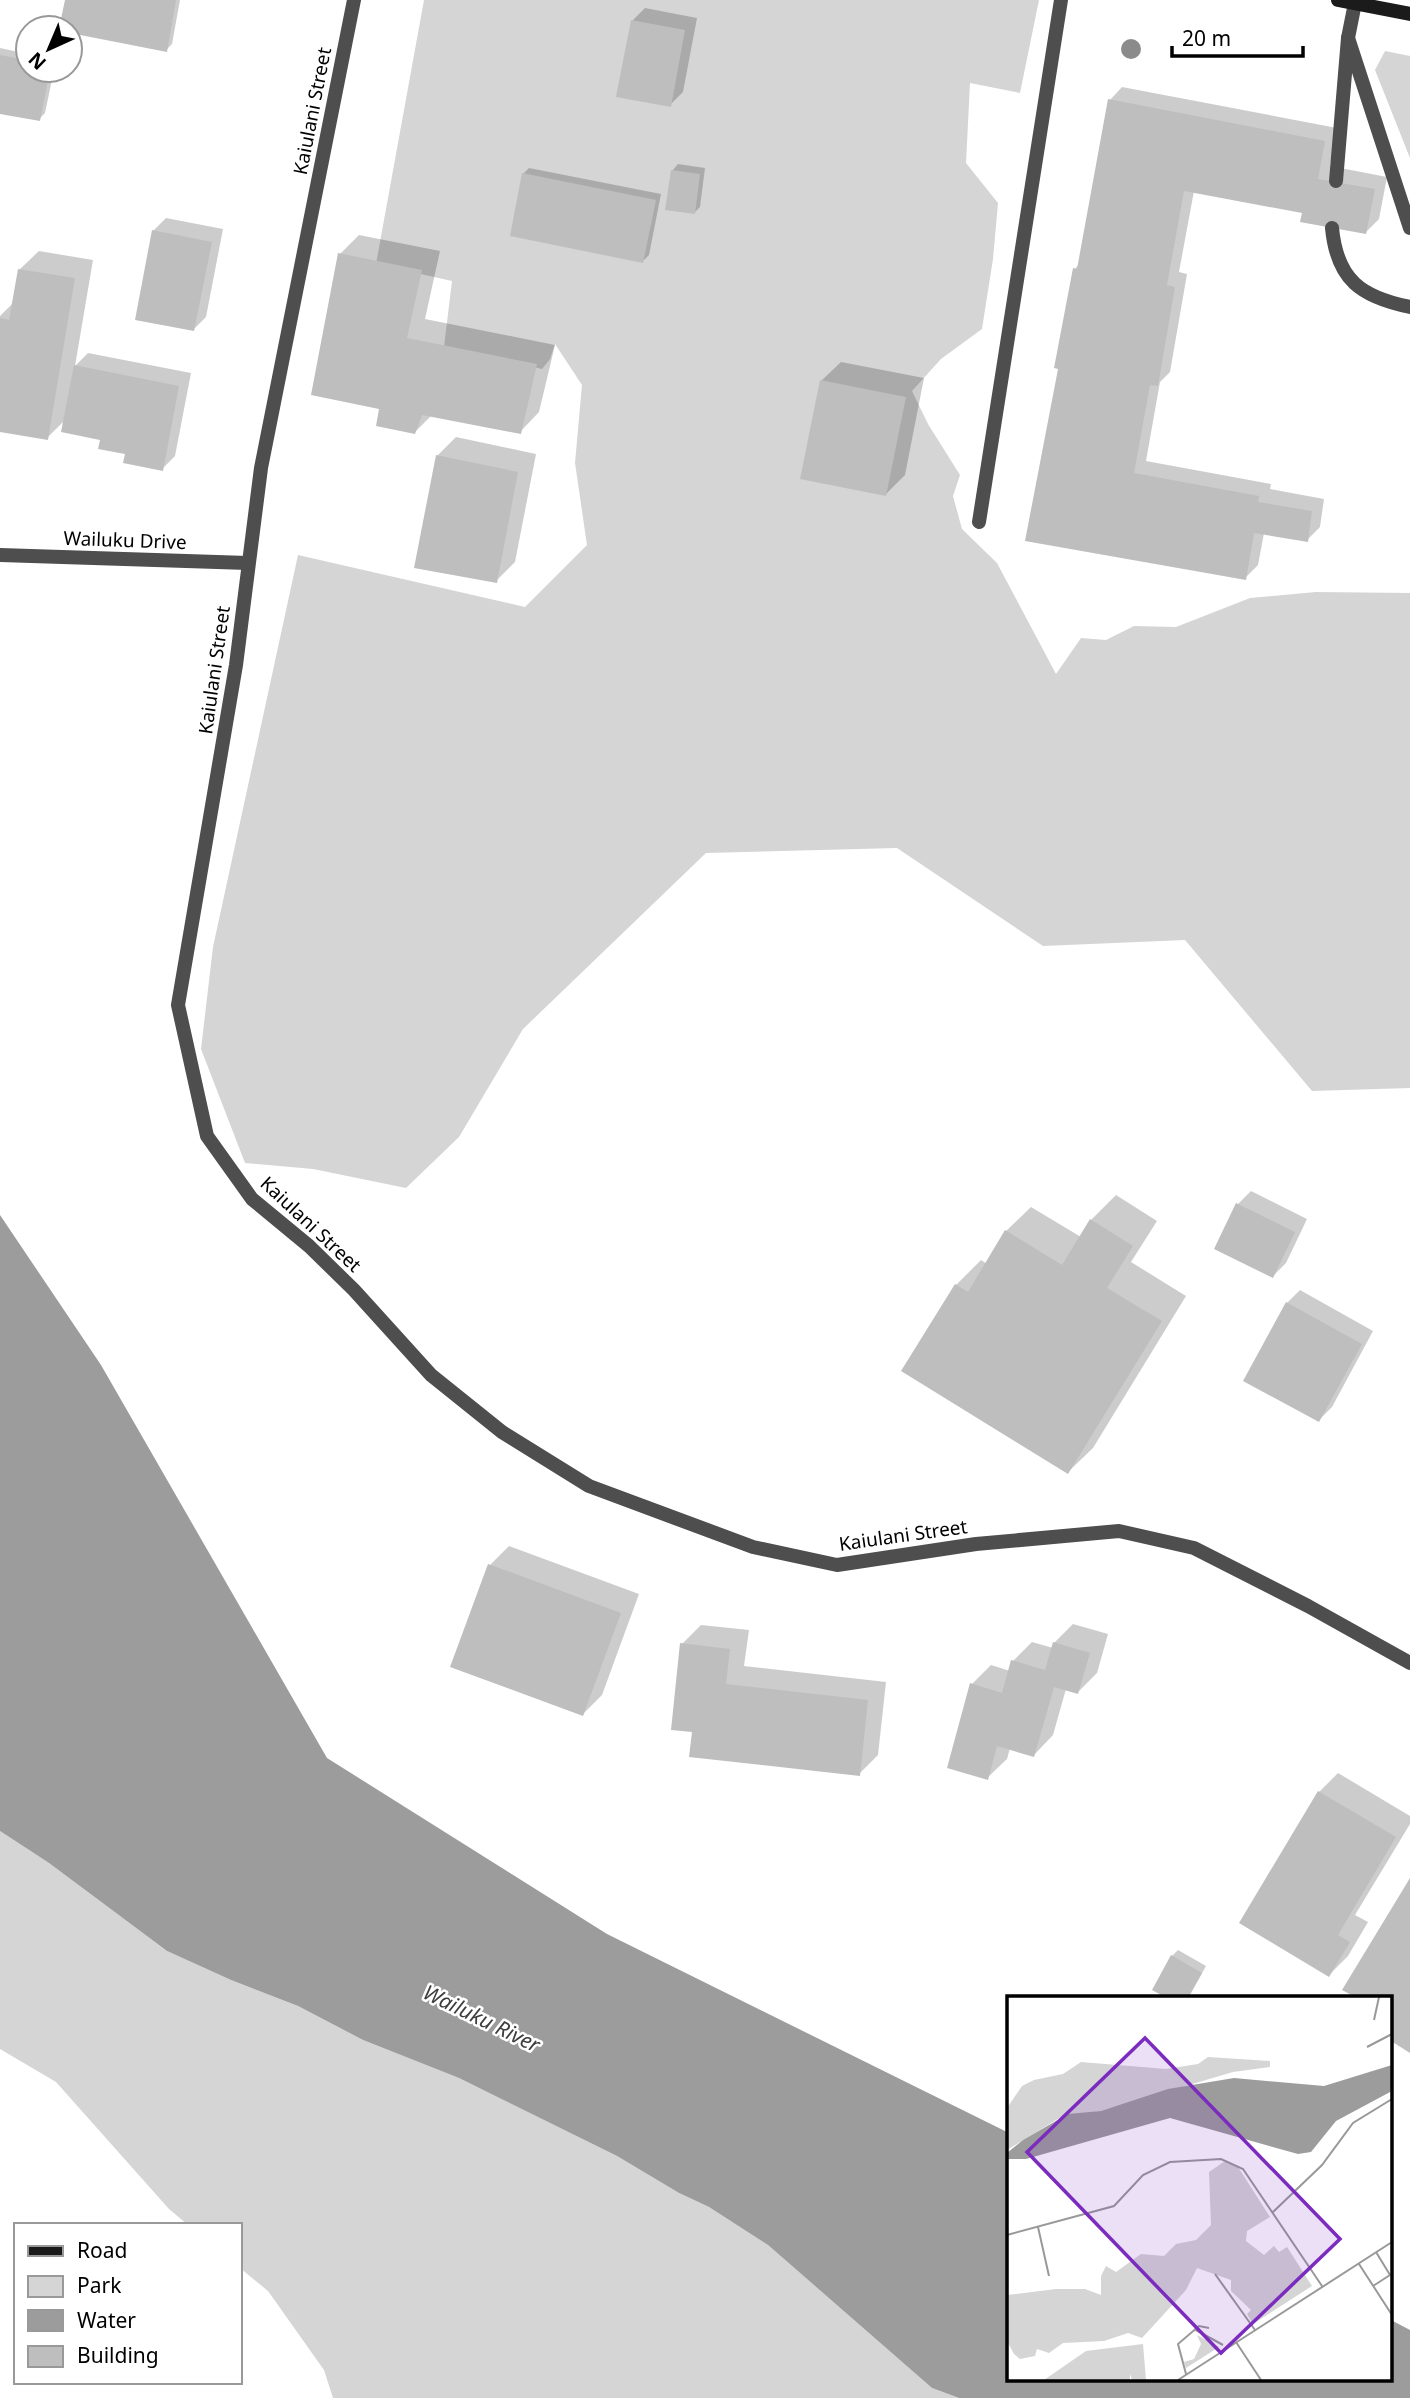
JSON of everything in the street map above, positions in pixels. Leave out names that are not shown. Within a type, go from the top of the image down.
[{"type":"main road","points":[[1338,0],[1410,14]]},
{"type":"street","name":"Kaiulani Street","points":[[354,0],[261,468],[236,665],[178,1005],[207,1136],[252,1199],[318,1255],[431,1375],[502,1432],[589,1486],[752,1547],[837,1565],[976,1544],[1119,1531],[1194,1548],[1308,1606],[1410,1663]]},
{"type":"street","points":[[979,522],[1061,0]]},
{"type":"street","points":[[1336,181],[1348,38],[1355,3]]},
{"type":"street","points":[[1348,38],[1410,228]]},
{"type":"street","points":[[1332,228],[1335,253],[1342,267],[1366,294],[1410,307]]},
{"type":"street","name":"Wailuku Drive","points":[[0,555],[248,564]]},
{"type":"green space","points":[[424,0],[1039,0],[1020,93],[970,83],[966,163],[998,203],[982,329],[941,359],[912,391],[928,424],[960,475],[953,496],[962,529],[997,563],[1056,674],[1081,638],[1106,640],[1134,626],[1176,627],[1250,598],[1316,592],[1410,593],[1410,1088],[1312,1091],[1185,940],[1043,946],[897,848],[706,853],[523,1029],[459,1137],[406,1188],[313,1169],[245,1163],[201,1049],[213,947],[298,555],[525,607],[587,545],[575,463],[582,385],[555,344],[550,359],[542,369],[444,347],[452,281],[376,264]]},
{"type":"green space","points":[[1385,51],[1410,56],[1410,158],[1375,70]]},
{"type":"green space","points":[[0,1831],[49,1863],[167,1951],[298,2006],[363,2040],[459,2078],[617,2156],[679,2193],[709,2207],[768,2245],[932,2388],[959,2398],[333,2398],[324,2370],[268,2291],[242,2270],[242,2223],[186,2223],[169,2209],[56,2082],[0,2049]]},
{"type":"water","name":"Wailuku River","points":[[0,1215],[101,1365],[327,1758],[607,1934],[1007,2132],[1007,2380],[1392,2380],[1392,2321],[1410,2330],[1410,2398],[959,2398],[932,2388],[768,2245],[709,2207],[679,2193],[617,2156],[459,2078],[363,2040],[298,2006],[167,1951],[49,1863],[0,1831]]},
{"type":"building","points":[[65,0],[176,0],[167,52],[84,36],[84,14],[62,14]]},
{"type":"building","points":[[631,20],[685,30],[671,107],[616,97]]},
{"type":"building","points":[[0,55],[14,58],[14,84],[47,84],[40,121],[0,114]]},
{"type":"building","points":[[1108,99],[1325,141],[1318,179],[1375,189],[1366,234],[1300,222],[1302,213],[1184,191],[1167,285],[1175,287],[1158,386],[1150,385],[1134,473],[1259,496],[1258,502],[1312,511],[1308,542],[1254,533],[1246,580],[1025,541],[1058,369],[1054,368],[1073,268],[1077,269]]},
{"type":"building","points":[[671,170],[700,174],[695,214],[665,210]]},
{"type":"building","points":[[522,173],[656,200],[643,263],[510,236]]},
{"type":"building","points":[[152,230],[212,242],[194,331],[135,320]]},
{"type":"building","points":[[338,253],[422,270],[407,338],[537,364],[521,434],[422,415],[415,434],[376,426],[379,409],[311,395]]},
{"type":"building","points":[[18,269],[75,278],[48,440],[0,432],[0,318],[9,320]]},
{"type":"building","points":[[74,365],[179,386],[163,471],[123,463],[125,454],[98,449],[100,440],[61,432]]},
{"type":"building","points":[[820,380],[906,397],[886,496],[800,479]]},
{"type":"building","points":[[436,455],[518,472],[497,583],[414,568]]},
{"type":"building","points":[[1236,1203],[1295,1232],[1273,1278],[1214,1249]]},
{"type":"building","points":[[1090,1219],[1133,1246],[1107,1288],[1162,1321],[1068,1474],[901,1371],[955,1284],[968,1292],[1005,1230],[1062,1265]]},
{"type":"building","points":[[1286,1302],[1362,1344],[1319,1422],[1243,1381]]},
{"type":"building","points":[[488,1564],[621,1613],[583,1716],[450,1667]]},
{"type":"building","points":[[1053,1642],[1090,1653],[1078,1694],[1054,1687],[1034,1757],[997,1746],[988,1780],[947,1768],[970,1683],[1002,1693],[1011,1660],[1045,1670]]},
{"type":"building","points":[[680,1643],[730,1649],[726,1684],[868,1700],[860,1776],[689,1757],[692,1732],[671,1730]]},
{"type":"building","points":[[1318,1791],[1396,1837],[1338,1935],[1350,1942],[1329,1977],[1239,1923]]},
{"type":"building","points":[[1410,1878],[1410,2053],[1392,2042],[1392,1996],[1353,1996],[1342,1990]]},
{"type":"building","points":[[1171,1955],[1202,1973],[1189,1996],[1163,1996],[1152,1990]]}]
